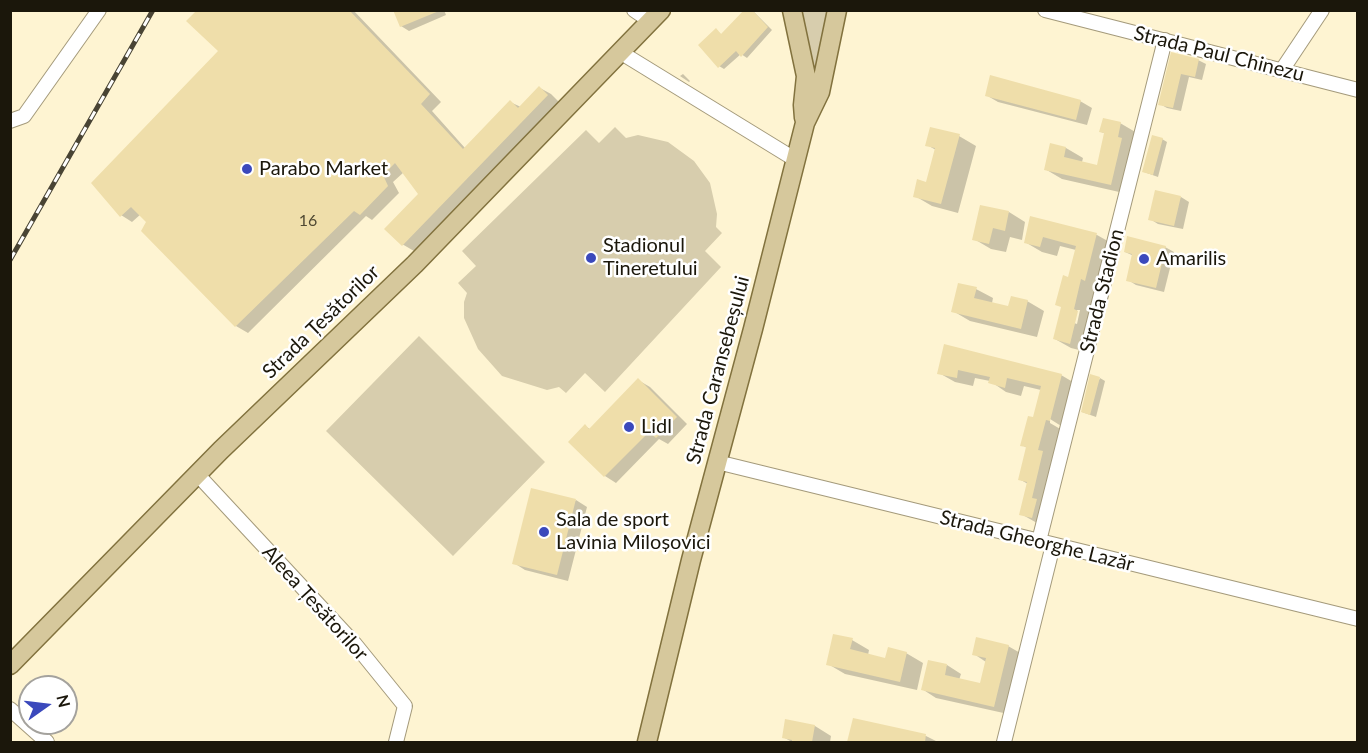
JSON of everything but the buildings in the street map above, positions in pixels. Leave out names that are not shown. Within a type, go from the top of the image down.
[{"type":"main road","points":[[792,10],[806,76],[803,105],[805,123]]},
{"type":"main road","name":"Strada Caransebeșului","points":[[647,742],[688,570],[805,123],[820,92],[837,10]]},
{"type":"main road","name":"Strada Țesătorilor","points":[[10,665],[197,474],[415,264],[656,16]]},
{"type":"street","points":[[10,121],[24,116],[99,10]]},
{"type":"street","points":[[634,10],[656,16]]},
{"type":"street","name":"Strada Paul Chinezu","points":[[1045,10],[1358,90]]},
{"type":"street","points":[[1282,70],[1322,10]]},
{"type":"street","name":"Strada Stadion","points":[[1004,742],[1046,543],[1165,40]]},
{"type":"street","points":[[620,52],[796,160]]},
{"type":"street","name":"Strada Gheorghe Lazăr","points":[[717,462],[1358,619]]},
{"type":"street","name":"Aleea Țesătorilor","points":[[197,474],[354,643],[405,706],[396,742]]},
{"type":"street","points":[[10,709],[47,742]]},
{"type":"shaded area","points":[[800,11],[831,11],[814,82]]},
{"type":"shaded area","name":"Stadionul Tineretului","points":[[615,127],[626,138],[638,135],[668,142],[694,161],[710,183],[717,214],[716,227],[722,233],[705,251],[721,267],[605,392],[585,373],[566,393],[559,387],[547,390],[502,376],[478,349],[464,318],[464,302],[467,293],[458,283],[476,266],[462,251],[586,130],[599,143]]},
{"type":"shaded area","points":[[419,336],[545,462],[453,556],[326,431]]},
{"type":"railway","points":[[10,260],[153,10]]},
{"type":"place","name":"Parabo Market","points":[[247,169]]},
{"type":"place","name":"Stadionul Tineretului","points":[[591,258]]},
{"type":"place","name":"Amarilis","points":[[1144,259]]},
{"type":"place","name":"Lidl","points":[[629,427]]},
{"type":"place","name":"Sala de sport Lavinia Miloșovici","points":[[544,532]]}]
